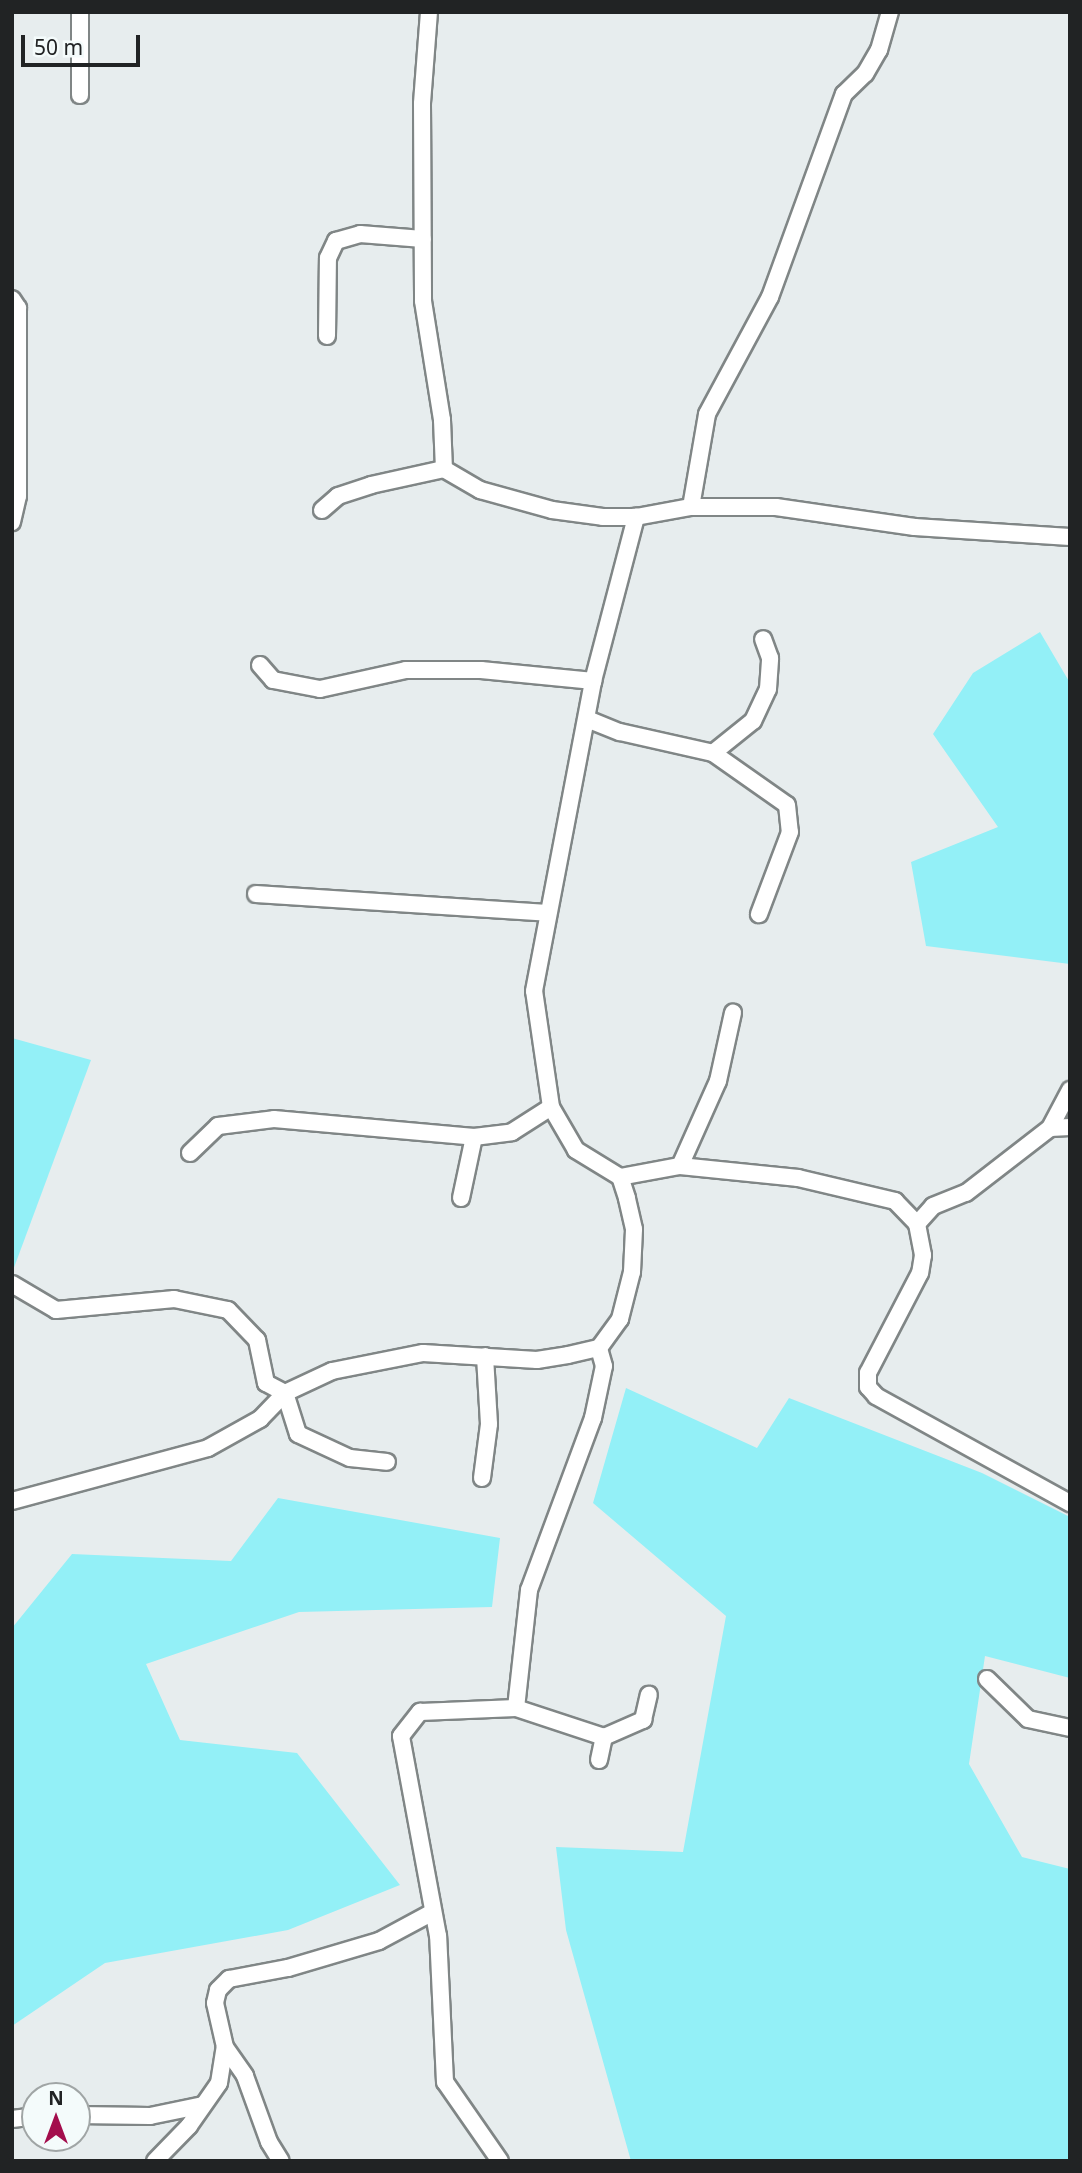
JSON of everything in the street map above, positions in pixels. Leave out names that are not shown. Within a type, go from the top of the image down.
[{"type":"street","points":[[80,12],[80,95]]},
{"type":"street","points":[[429,12],[422,104],[423,301],[442,420],[444,469]]},
{"type":"street","points":[[691,507],[707,414],[770,297],[844,94],[865,74],[879,50],[890,12]]},
{"type":"street","points":[[327,336],[328,258],[336,241],[360,234],[423,239]]},
{"type":"street","points":[[12,299],[18,308],[18,496],[12,522]]},
{"type":"street","points":[[322,510],[338,496],[371,485],[444,469],[480,490],[552,510],[636,517],[691,507],[776,507],[915,527],[1070,537]]},
{"type":"street","points":[[636,517],[593,681],[534,991],[551,1107],[576,1150],[620,1177],[680,1166],[850,1187],[895,1201],[917,1224],[923,1255],[920,1273],[868,1373],[868,1387],[876,1396],[1070,1503]]},
{"type":"street","points":[[713,753],[753,721],[768,689],[770,658],[763,639]]},
{"type":"street","points":[[260,665],[273,680],[320,689],[406,670],[481,670],[593,681]]},
{"type":"street","points":[[587,719],[620,732],[713,753],[788,805],[790,832],[759,914]]},
{"type":"street","points":[[256,894],[547,913]]},
{"type":"street","points":[[680,1166],[718,1081],[733,1013]]},
{"type":"street","points":[[917,1224],[933,1206],[966,1193],[1050,1128],[1070,1090]]},
{"type":"street","points":[[190,1153],[218,1126],[274,1119],[474,1137],[512,1132],[551,1107]]},
{"type":"street","points":[[1050,1128],[1070,1128]]},
{"type":"street","points":[[461,1198],[474,1137]]},
{"type":"street","points":[[12,1501],[208,1448],[260,1419],[285,1393],[332,1371],[423,1353],[537,1360],[598,1348],[620,1319],[632,1272],[634,1229],[620,1177]]},
{"type":"street","points":[[12,1284],[56,1310],[174,1299],[228,1310],[257,1340],[266,1383],[285,1393],[298,1434],[350,1458],[387,1462]]},
{"type":"street","points":[[516,1709],[529,1590],[593,1418],[604,1366],[598,1348]]},
{"type":"street","points":[[482,1478],[489,1424],[485,1356]]},
{"type":"street","points":[[987,1679],[1028,1719],[1070,1728]]},
{"type":"street","points":[[500,2161],[445,2082],[438,1936],[401,1736],[420,1712],[516,1709],[604,1737],[643,1720],[649,1695]]},
{"type":"street","points":[[599,1760],[604,1737]]},
{"type":"street","points":[[281,2161],[269,2143],[245,2076],[225,2047],[215,2003],[218,1990],[229,1979],[288,1968],[379,1941],[433,1912]]},
{"type":"street","points":[[155,2161],[204,2105],[219,2082],[225,2047]]},
{"type":"street","points":[[91,2115],[150,2116],[204,2105]]},
{"type":"shaded area","points":[[1040,632],[1070,683],[1070,964],[926,946],[911,862],[998,827],[933,734],[973,673]]},
{"type":"shaded area","points":[[12,1038],[91,1060],[12,1273]]},
{"type":"shaded area","points":[[626,1388],[757,1448],[789,1398],[982,1473],[1070,1517],[1070,1678],[985,1656],[969,1764],[1022,1857],[1070,1869],[1070,2161],[631,2161],[566,1930],[556,1847],[683,1852],[726,1616],[593,1503]]},
{"type":"shaded area","points":[[278,1498],[500,1538],[492,1607],[299,1612],[146,1664],[180,1740],[297,1753],[400,1885],[288,1930],[105,1963],[12,2026],[12,1628],[72,1554],[231,1561]]}]
